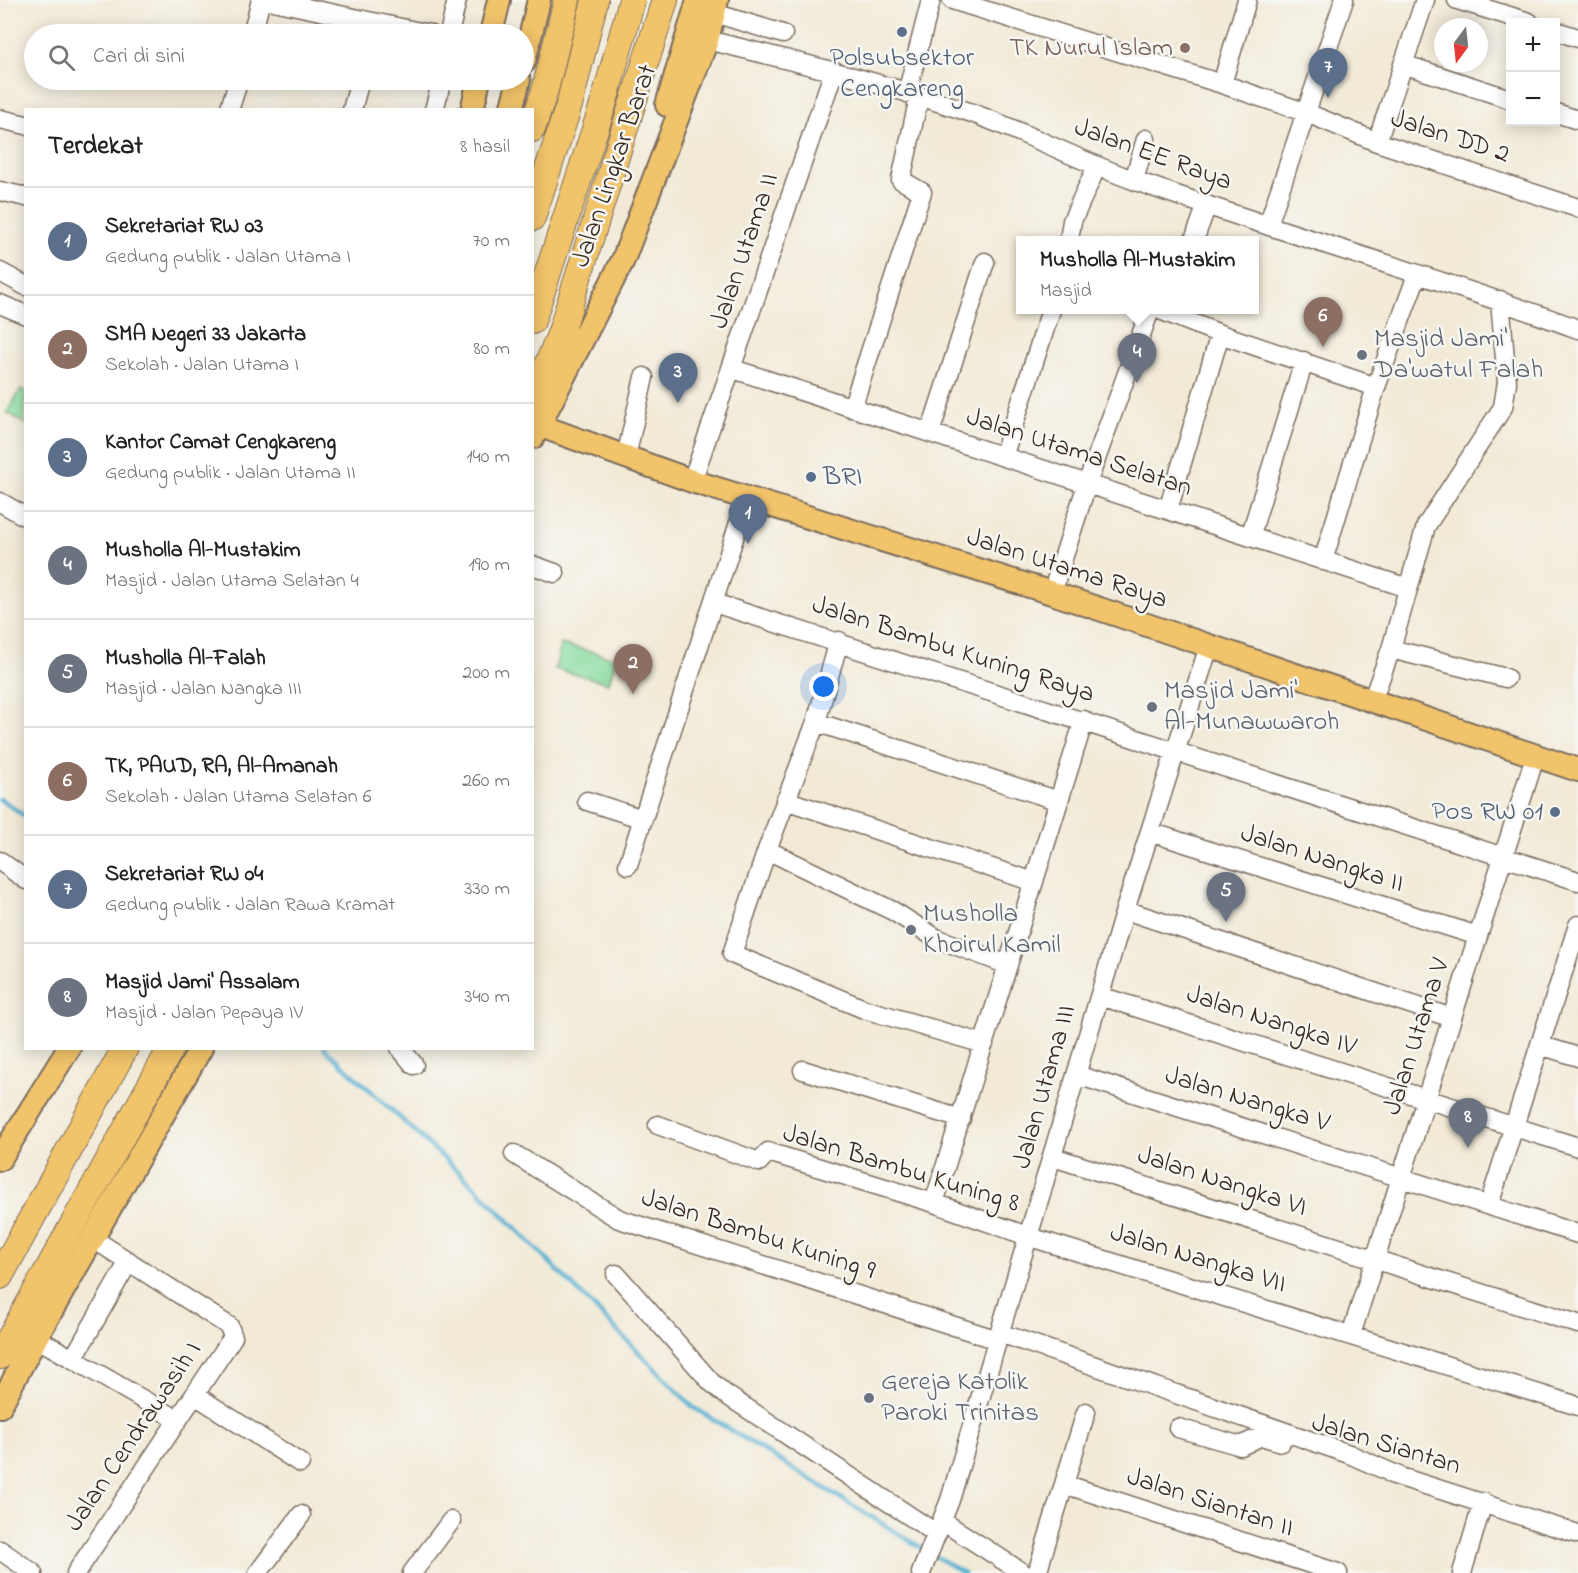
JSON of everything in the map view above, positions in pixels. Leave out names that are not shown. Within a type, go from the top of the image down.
[{"type":"highway","points":[[534,123],[545,90],[567,0]]},
{"type":"highway","points":[[534,212],[570,102],[595,0]]},
{"type":"highway","points":[[534,315],[604,102],[632,0]]},
{"type":"highway","points":[[534,422],[664,0]]},
{"type":"highway","points":[[0,1276],[124,1050]]},
{"type":"highway","points":[[0,1356],[170,1050]]},
{"type":"main road","points":[[494,24],[500,0]]},
{"type":"main road","points":[[533,24],[539,0]]},
{"type":"main road","points":[[534,422],[579,348],[623,260],[707,40],[710,4]]},
{"type":"main road","name":"Jalan Lingkar Barat","points":[[579,348],[614,258],[677,73],[710,4]]},
{"type":"main road","points":[[472,108],[477,90]]},
{"type":"main road","points":[[512,108],[516,90]]},
{"type":"main road","name":"Jalan Utama Raya","points":[[534,422],[692,481],[1054,585],[1209,646],[1578,770]]},
{"type":"main road","points":[[0,1159],[68,1050]]},
{"type":"main road","points":[[0,1406],[92,1238],[200,1050]]},
{"type":"street","points":[[255,24],[261,0]]},
{"type":"street","points":[[268,0],[349,8],[367,24]]},
{"type":"street","points":[[451,24],[457,0]]},
{"type":"street","points":[[852,408],[922,192],[901,180],[913,95],[931,0]]},
{"type":"street","name":"Jalan DD 2","points":[[952,0],[1222,84],[1307,113],[1377,142],[1578,208]]},
{"type":"street","points":[[1268,225],[1344,0]]},
{"type":"street","points":[[1377,142],[1425,0]]},
{"type":"street","points":[[1456,0],[1516,18]]},
{"type":"street","points":[[1222,84],[1242,1]]},
{"type":"street","points":[[710,4],[783,34]]},
{"type":"street","points":[[1560,32],[1578,38]]},
{"type":"street","name":"Jalan EE Raya","points":[[707,40],[834,71],[971,113],[1134,180],[1417,275],[1500,300],[1578,329]]},
{"type":"street","points":[[1403,64],[1506,98]]},
{"type":"street","name":"Jalan Utama II","points":[[692,481],[733,369],[834,71]]},
{"type":"street","points":[[230,108],[236,90]]},
{"type":"street","points":[[353,108],[357,90]]},
{"type":"street","points":[[435,108],[439,90]]},
{"type":"street","points":[[1560,114],[1578,120]]},
{"type":"street","points":[[0,118],[24,124]]},
{"type":"street","points":[[1134,180],[1146,139]]},
{"type":"street","points":[[1070,236],[1072,221],[1097,166]]},
{"type":"street","points":[[0,191],[24,197]]},
{"type":"street","points":[[1195,236],[1207,205]]},
{"type":"street","points":[[930,433],[985,262]]},
{"type":"street","points":[[0,272],[24,284]]},
{"type":"street","points":[[1323,561],[1376,387],[1417,275]]},
{"type":"street","points":[[1372,701],[1391,649],[1426,526],[1503,407],[1507,382],[1500,300]]},
{"type":"street","points":[[0,304],[24,314]]},
{"type":"street","points":[[1003,457],[1049,314]]},
{"type":"street","points":[[1054,585],[1087,484],[1148,314]]},
{"type":"street","points":[[1172,314],[1220,334],[1376,387]]},
{"type":"street","points":[[1168,510],[1220,334]]},
{"type":"street","points":[[1250,537],[1304,362]]},
{"type":"street","name":"Jalan Utama Selatan","points":[[733,369],[1408,588]]},
{"type":"street","points":[[626,457],[644,377]]},
{"type":"street","points":[[628,865],[747,498]]},
{"type":"street","points":[[0,502],[24,516]]},
{"type":"street","points":[[534,566],[555,573]]},
{"type":"street","name":"Jalan Bambu Kuning Raya","points":[[714,603],[839,641],[1578,881]]},
{"type":"street","points":[[839,641],[816,722],[785,800],[732,954],[864,1009],[984,1044]]},
{"type":"street","name":"Jalan Utama III","points":[[924,1567],[938,1533],[1030,1237],[1125,910],[1209,646]]},
{"type":"street","points":[[1391,649],[1506,678]]},
{"type":"street","points":[[934,1203],[1084,720]]},
{"type":"street","points":[[816,722],[1059,801]]},
{"type":"street","name":"Jalan Utama V","points":[[1351,1335],[1535,757]]},
{"type":"street","points":[[785,800],[1034,882]]},
{"type":"street","points":[[587,801],[643,819]]},
{"type":"street","name":"Jalan Nangka II","points":[[1150,832],[1478,936]]},
{"type":"street","points":[[767,850],[893,911],[936,938],[1008,965]]},
{"type":"street","points":[[0,861],[24,879]]},
{"type":"street","points":[[1125,910],[1452,1018]]},
{"type":"street","points":[[1489,1205],[1540,1045],[1572,965],[1578,925]]},
{"type":"street","name":"Jalan Nangka IV","points":[[1100,996],[1578,1147]]},
{"type":"street","points":[[1540,1045],[1578,1057]]},
{"type":"street","points":[[402,1050],[414,1065]]},
{"type":"street","points":[[803,1070],[960,1119]]},
{"type":"street","name":"Jalan Nangka V","points":[[1077,1075],[1578,1234]]},
{"type":"street","name":"Jalan Bambu Kuning 8","points":[[658,1125],[759,1162],[768,1152],[934,1203],[1030,1237]]},
{"type":"street","name":"Jalan Bambu Kuning 9","points":[[514,1154],[619,1219],[999,1337],[1349,1454],[1401,1477]]},
{"type":"street","name":"Jalan Nangka VI","points":[[1053,1157],[1578,1324]]},
{"type":"street","name":"Jalan Nangka VII","points":[[1030,1237],[1578,1406]]},
{"type":"street","points":[[73,1359],[129,1261],[92,1238]]},
{"type":"street","name":"Jalan Cendrawasih I","points":[[76,1573],[233,1337],[232,1330],[129,1261]]},
{"type":"street","points":[[616,1274],[711,1382],[725,1394],[938,1533],[1023,1573]]},
{"type":"street","points":[[36,1338],[178,1420]]},
{"type":"street","points":[[195,1395],[300,1462]]},
{"type":"street","points":[[1038,1573],[1086,1412]]},
{"type":"street","name":"Jalan Siantan","points":[[1178,1428],[1240,1446],[1261,1436],[1483,1502],[1578,1534]]},
{"type":"street","name":"Jalan Siantan II","points":[[1064,1484],[1338,1573]]},
{"type":"street","points":[[1462,1573],[1483,1502]]},
{"type":"street","points":[[258,1573],[301,1515]]},
{"type":"street","points":[[412,1573],[451,1521]]},
{"type":"street","points":[[0,1550],[27,1571]]},
{"type":"green space","points":[[21,389],[24,390],[24,423],[7,412]]},
{"type":"green space","points":[[561,644],[616,658],[609,683],[555,669]]},
{"type":"waterway","points":[[0,799],[24,816]]},
{"type":"waterway","points":[[326,1050],[473,1185],[693,1407],[925,1550]]},
{"type":"waterway","points":[[932,1554],[963,1573]]},
{"type":"place","name":"Polsubsektor Cengkareng","points":[[902,32]]},
{"type":"place","name":"TK Nurul Islam","points":[[1185,48]]},
{"type":"place","name":"Sekretariat RW 04","points":[[1328,98]]},
{"type":"place","name":"TK, PAUD, RA, Al-Amanah","points":[[1323,347]]},
{"type":"place","name":"Masjid Jami' Da'watul Falah","points":[[1362,355]]},
{"type":"place","name":"Musholla Al-Mustakim","points":[[1137,383]]},
{"type":"place","name":"Kantor Camat Cengkareng","points":[[678,403]]},
{"type":"place","name":"BRI","points":[[811,477]]},
{"type":"place","name":"Sekretariat RW 03","points":[[748,544]]},
{"type":"place","name":"SMA Negeri 33 Jakarta","points":[[633,694]]},
{"type":"place","name":"Masjid Jami' Al-Munawwaroh","points":[[1152,707]]},
{"type":"place","name":"Pos RW 01","points":[[1555,812]]},
{"type":"place","name":"Musholla Al-Falah","points":[[1226,922]]},
{"type":"place","name":"Musholla Khoirul Kamil","points":[[911,930]]},
{"type":"place","name":"Masjid Jami' Assalam","points":[[1468,1148]]},
{"type":"place","name":"Gereja Katolik Paroki Trinitas","points":[[869,1398]]}]
